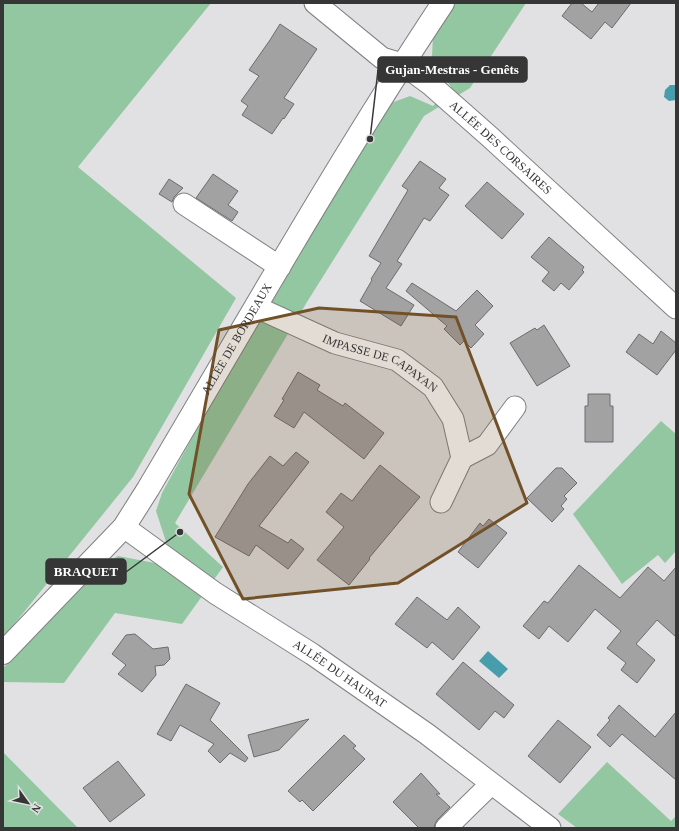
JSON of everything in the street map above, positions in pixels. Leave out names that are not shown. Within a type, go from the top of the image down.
[{"type":"main road","name":"ALLÉE DE BORDEAUX","points":[[3,653],[124,527],[354,141],[402,64],[443,3]]},
{"type":"street","name":"ALLÉE DES CORSAIRES","points":[[315,3],[382,58],[402,64],[431,85],[490,137],[676,308]]},
{"type":"street","points":[[184,204],[280,266]]},
{"type":"street","name":"IMPASSE DE CAPAYAN","points":[[256,307],[335,343],[396,360],[433,387],[453,419],[462,458]]},
{"type":"street","points":[[441,502],[462,458],[487,445],[515,407]]},
{"type":"street","name":"ALLÉE DU HAURAT","points":[[124,527],[214,593],[312,654],[420,730],[550,828]]},
{"type":"street","points":[[446,828],[492,784]]},
{"type":"highlighted area","points":[[319,308],[456,317],[527,503],[398,583],[243,599],[189,494],[219,330]]},
{"type":"green space","points":[[3,3],[211,3],[78,167],[236,298],[133,477],[3,638]]},
{"type":"green space","points":[[455,3],[526,3],[470,88],[424,116],[307,302],[175,523],[223,567],[182,624],[115,613],[64,683],[3,682],[3,668],[105,564],[118,556],[155,563],[168,548],[156,511],[162,493],[254,324],[391,103],[410,96],[433,106],[451,87],[432,57],[433,35]]},
{"type":"green space","points":[[661,421],[676,434],[676,551],[665,563],[658,555],[622,584],[573,514]]},
{"type":"green space","points":[[3,752],[78,828],[3,828]]},
{"type":"green space","points":[[607,762],[671,821],[676,816],[676,828],[577,828],[558,814]]},
{"type":"water","points":[[670,85],[676,85],[676,100],[669,101],[664,97],[665,90]]},
{"type":"water","points":[[488,651],[508,669],[499,678],[479,661]]},
{"type":"building","points":[[572,3],[581,3],[592,12],[599,3],[631,3],[612,28],[605,22],[591,39],[562,16]]},
{"type":"building","points":[[280,24],[317,49],[284,98],[294,104],[272,134],[242,115],[248,106],[241,101],[259,76],[249,70]]},
{"type":"building","points":[[420,161],[446,179],[439,188],[449,195],[430,221],[424,218],[397,261],[402,264],[386,288],[414,305],[401,326],[360,301],[381,263],[369,256],[408,190],[402,186]]},
{"type":"building","points":[[213,174],[238,191],[228,205],[238,212],[232,221],[196,198]]},
{"type":"building","points":[[169,179],[183,188],[174,197],[172,202],[159,194]]},
{"type":"building","points":[[487,182],[524,214],[502,239],[465,206]]},
{"type":"building","points":[[549,237],[584,267],[582,270],[584,272],[569,290],[561,283],[554,291],[542,281],[549,272],[531,257]]},
{"type":"building","points":[[412,283],[456,311],[477,290],[493,306],[475,325],[484,334],[471,348],[464,341],[460,345],[444,329],[447,326],[406,291]]},
{"type":"building","points":[[544,325],[570,366],[537,386],[510,343],[535,328],[537,330]]},
{"type":"building","points":[[661,331],[676,343],[676,350],[657,375],[626,352],[639,334],[653,344]]},
{"type":"building","points":[[298,372],[320,385],[317,390],[343,406],[345,403],[384,433],[364,459],[304,412],[294,428],[274,416]]},
{"type":"building","points":[[588,394],[610,394],[610,406],[613,406],[613,442],[585,442],[585,406],[588,406]]},
{"type":"building","points":[[296,452],[309,462],[259,526],[288,543],[291,539],[304,549],[288,569],[256,545],[249,556],[215,537],[248,484],[270,456],[283,466]]},
{"type":"building","points":[[380,465],[420,497],[369,558],[370,559],[349,585],[317,560],[344,527],[326,512],[341,493],[352,501]]},
{"type":"building","points":[[556,468],[562,468],[577,483],[564,496],[567,499],[561,506],[564,509],[552,522],[527,498]]},
{"type":"building","points":[[489,519],[507,533],[478,568],[458,552],[480,523],[483,526]]},
{"type":"building","points":[[579,565],[620,598],[648,567],[664,581],[676,567],[676,637],[657,620],[636,644],[655,660],[637,683],[621,670],[626,663],[607,648],[621,631],[595,609],[568,642],[549,626],[539,639],[523,626],[544,601],[548,603]]},
{"type":"building","points":[[417,597],[447,620],[458,607],[480,627],[453,660],[432,642],[427,648],[395,624]]},
{"type":"building","points":[[135,634],[153,649],[168,647],[170,659],[164,665],[155,666],[156,675],[142,692],[118,674],[126,665],[112,654],[126,635]]},
{"type":"building","points":[[463,662],[514,705],[504,718],[495,711],[479,730],[436,694]]},
{"type":"building","points":[[186,684],[220,703],[210,720],[248,758],[245,762],[230,753],[220,763],[208,751],[214,744],[180,725],[171,741],[157,734]]},
{"type":"building","points":[[619,705],[655,737],[676,712],[676,780],[622,734],[610,747],[597,735],[610,720],[608,718]]},
{"type":"building","points":[[309,719],[279,750],[254,757],[248,735]]},
{"type":"building","points":[[558,720],[591,747],[560,783],[528,756]]},
{"type":"building","points":[[344,735],[356,746],[353,748],[365,759],[313,811],[302,800],[300,802],[288,791]]},
{"type":"building","points":[[118,761],[145,795],[110,822],[83,788]]},
{"type":"building","points":[[421,773],[440,794],[436,794],[450,807],[437,820],[434,828],[419,828],[393,802]]},
{"type":"place","name":"Gujan-Mestras - Genêts","points":[[370,139]]},
{"type":"place","name":"BRAQUET","points":[[180,532]]}]
